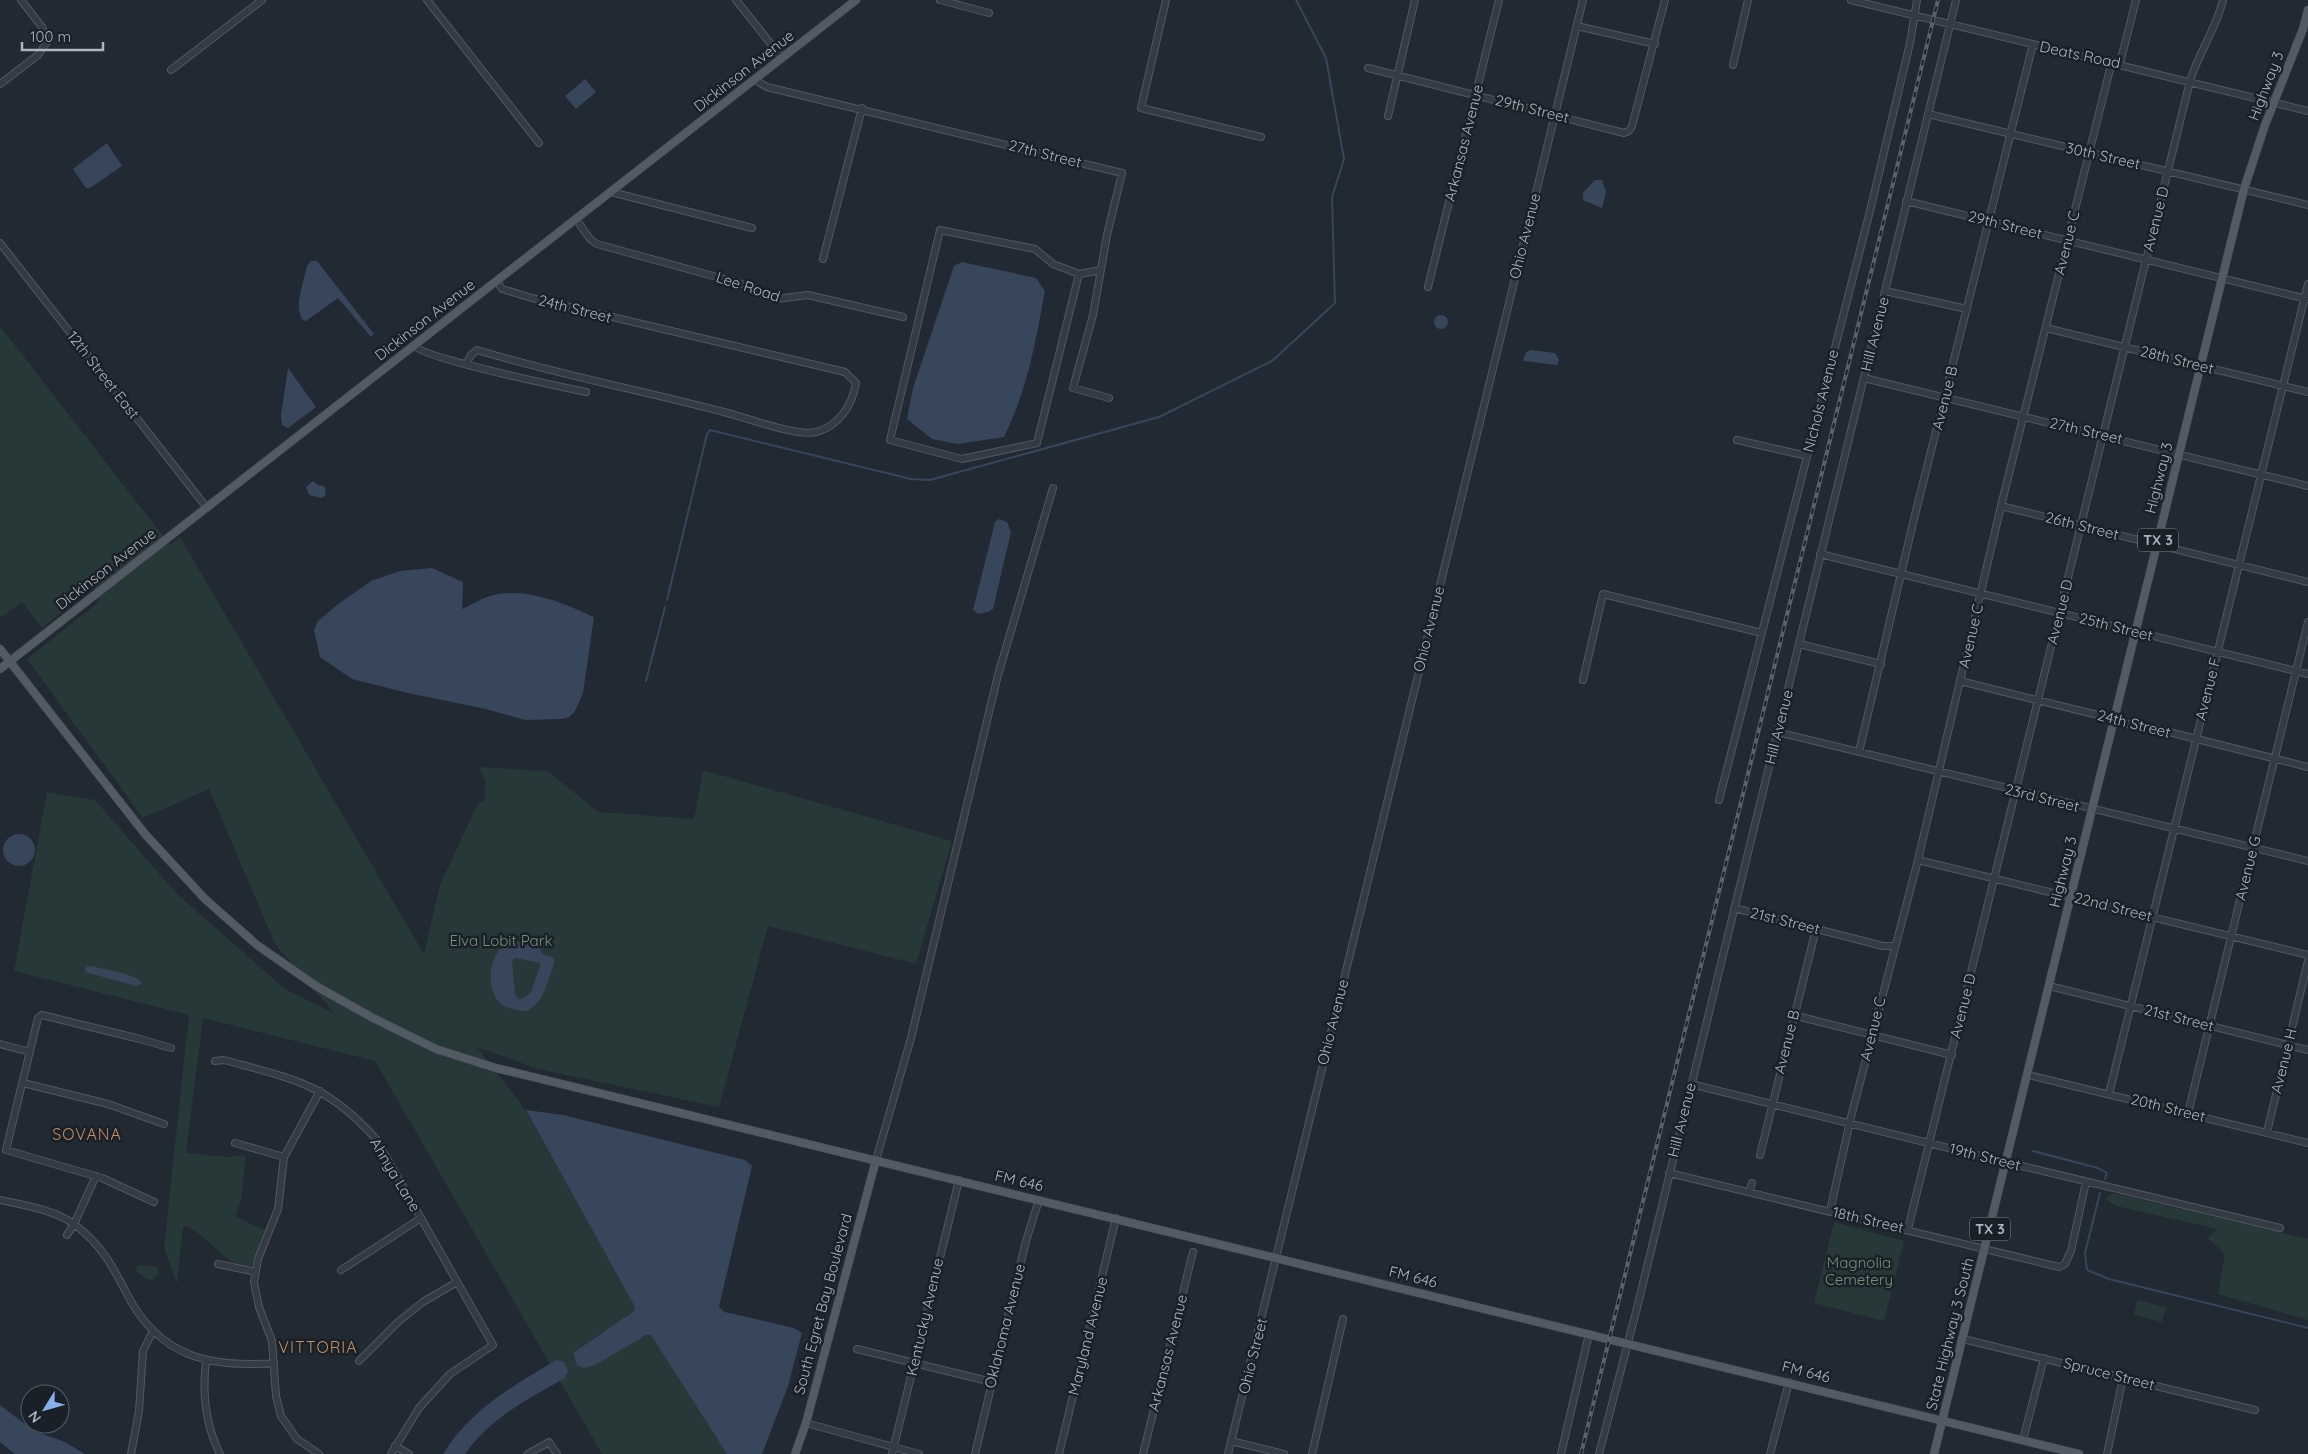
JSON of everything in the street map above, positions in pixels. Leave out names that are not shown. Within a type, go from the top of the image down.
[{"type":"main road","name":"Dickinson Avenue","points":[[0,669],[856,0]]},
{"type":"main road","name":"Highway 3","points":[[2028,1075],[2244,189],[2274,102],[2307,20],[2308,10]]},
{"type":"main road","name":"FM 646","points":[[0,648],[145,834],[205,899],[257,945],[316,986],[373,1018],[436,1048],[496,1068],[2079,1454]]},
{"type":"main road","name":"State Highway 3 South","points":[[1934,1454],[2028,1075]]},
{"type":"main road","name":"South Egret Bay Boulevard","points":[[795,1454],[806,1423],[876,1160]]},
{"type":"street","points":[[0,84],[41,52],[48,41],[42,27],[21,0]]},
{"type":"street","points":[[171,70],[262,0]]},
{"type":"street","points":[[427,0],[539,143]]},
{"type":"street","points":[[736,0],[782,58]]},
{"type":"street","points":[[940,0],[989,13]]},
{"type":"street","points":[[1166,0],[1141,108],[1261,137]]},
{"type":"street","points":[[1388,116],[1415,0]]},
{"type":"street","name":"Arkansas Avenue","points":[[1428,287],[1499,0]]},
{"type":"street","name":"Ohio Avenue","points":[[1277,1258],[1276,1251],[1292,1184],[1583,0]]},
{"type":"street","points":[[1577,26],[1655,44],[1666,0]]},
{"type":"street","points":[[1732,65],[1748,0]]},
{"type":"street","name":"Deats Road","points":[[1851,0],[2112,61],[2308,110]]},
{"type":"street","name":"Nichols Avenue","points":[[1720,800],[1870,212],[1910,43],[1917,0]]},
{"type":"street","name":"Hill Avenue","points":[[1599,1454],[1628,1344],[1800,644],[1820,554],[1956,0]]},
{"type":"street","points":[[2120,63],[2136,0]]},
{"type":"street","name":"Avenue D","points":[[1908,1230],[2190,81],[2198,57],[2217,23],[2223,0]]},
{"type":"street","name":"29th Street","points":[[1368,68],[1624,133],[1629,132],[1633,123],[1655,44]]},
{"type":"street","name":"Avenue B","points":[[1859,752],[2033,44]]},
{"type":"street","name":"Avenue C","points":[[1830,1212],[1894,946],[1918,860],[2001,506],[2112,61]]},
{"type":"street","name":"27th Street","points":[[755,80],[767,87],[862,108],[1122,173],[1093,315],[1073,388],[1109,398]]},
{"type":"street","points":[[823,259],[862,108]]},
{"type":"street","name":"30th Street","points":[[1928,114],[2308,205]]},
{"type":"street","points":[[611,192],[752,228]]},
{"type":"street","name":"29th Street","points":[[1906,201],[2306,299]]},
{"type":"street","name":"Lee Road","points":[[576,219],[590,239],[597,244],[752,286],[765,296],[776,300],[808,295],[903,317]]},
{"type":"street","points":[[1079,274],[1037,443],[962,459],[890,440],[940,230],[1035,249],[1053,264],[1079,274],[1101,270]]},
{"type":"street","name":"12th Street East","points":[[0,243],[207,508]]},
{"type":"street","name":"24th Street","points":[[466,364],[471,355],[477,350],[534,367],[800,432],[814,433],[834,423],[848,409],[855,391],[856,383],[852,376],[845,372],[658,329],[506,291],[497,281]]},
{"type":"street","name":"Avenue F","points":[[2109,1094],[2261,474],[2306,299],[2308,284]]},
{"type":"street","points":[[1885,291],[1967,309]]},
{"type":"street","name":"28th Street","points":[[2046,328],[2308,392]]},
{"type":"street","points":[[415,346],[424,352],[466,364],[586,392]]},
{"type":"street","name":"27th Street","points":[[1864,378],[2308,486]]},
{"type":"street","points":[[1737,440],[1807,456]]},
{"type":"street","points":[[876,1160],[911,1038],[998,676],[1052,488]]},
{"type":"street","name":"26th Street","points":[[2001,506],[2308,582]]},
{"type":"street","name":"25th Street","points":[[1820,554],[2308,674]]},
{"type":"street","points":[[1583,680],[1603,594],[1762,633]]},
{"type":"street","name":"Avenue G","points":[[2188,1113],[2308,622]]},
{"type":"street","points":[[1800,644],[1881,664]]},
{"type":"street","name":"24th Street","points":[[1960,681],[2114,719],[2126,724],[2145,726],[2308,766]]},
{"type":"street","name":"23rd Street","points":[[1777,732],[2308,861]]},
{"type":"street","name":"22nd Street","points":[[1918,860],[2308,955]]},
{"type":"street","name":"21st Street","points":[[1734,908],[1883,946],[1894,946]]},
{"type":"street","name":"Avenue B","points":[[1760,1155],[1771,1104],[1816,929]]},
{"type":"street","name":"Avenue H","points":[[2266,1132],[2308,961]]},
{"type":"street","name":"21st Street","points":[[2049,986],[2308,1050]]},
{"type":"street","points":[[154,1202],[96,1176],[6,1150],[38,1018],[42,1015],[140,1038],[171,1048]]},
{"type":"street","points":[[1793,1016],[1952,1055]]},
{"type":"street","points":[[0,1044],[30,1052]]},
{"type":"street","name":"Ahnya Lane","points":[[215,1061],[224,1060],[284,1076],[320,1091],[356,1117],[376,1139],[493,1345],[450,1374],[419,1408],[395,1446]]},
{"type":"street","name":"20th Street","points":[[2028,1075],[2308,1143]]},
{"type":"street","points":[[23,1083],[108,1104],[164,1124]]},
{"type":"street","name":"19th Street","points":[[1691,1084],[2280,1228]]},
{"type":"street","points":[[319,1454],[296,1439],[281,1416],[276,1396],[272,1341],[255,1294],[258,1259],[278,1209],[284,1156],[320,1091]]},
{"type":"street","points":[[235,1143],[284,1156]]},
{"type":"street","name":"18th Street","points":[[1669,1173],[1908,1230],[1984,1251],[2047,1266],[2059,1267],[2066,1264],[2071,1251],[2086,1182]]},
{"type":"street","points":[[67,1235],[96,1176]]},
{"type":"street","name":"Kentucky Avenue","points":[[893,1451],[959,1180]]},
{"type":"street","points":[[1749,1192],[1752,1183]]},
{"type":"street","points":[[0,1200],[24,1205],[74,1224],[105,1254],[132,1302],[153,1331],[180,1351],[206,1361],[242,1366],[274,1363]]},
{"type":"street","name":"Oklahoma Avenue","points":[[975,1454],[1026,1241],[1039,1200]]},
{"type":"street","points":[[341,1270],[421,1218]]},
{"type":"street","name":"Maryland Avenue","points":[[1059,1454],[1116,1218]]},
{"type":"street","name":"Arkansas Avenue","points":[[1143,1454],[1193,1252]]},
{"type":"street","name":"Ohio Street","points":[[1228,1454],[1277,1258]]},
{"type":"street","points":[[218,1264],[256,1272]]},
{"type":"street","points":[[359,1360],[398,1322],[423,1302],[457,1282]]},
{"type":"street","points":[[1312,1454],[1343,1319]]},
{"type":"street","points":[[131,1454],[139,1411],[143,1351],[153,1331]]},
{"type":"street","points":[[1561,1454],[1589,1334]]},
{"type":"street","name":"Spruce Street","points":[[1963,1340],[2255,1410]]},
{"type":"street","points":[[857,1348],[992,1382]]},
{"type":"street","points":[[2023,1440],[2044,1358]]},
{"type":"street","points":[[206,1361],[203,1396],[217,1453]]},
{"type":"street","points":[[2107,1454],[2123,1378]]},
{"type":"street","points":[[1770,1454],[1789,1382]]},
{"type":"street","points":[[806,1423],[893,1451],[919,1454]]},
{"type":"street","points":[[1231,1441],[1284,1454]]},
{"type":"street","points":[[528,1454],[549,1442],[557,1454]]},
{"type":"street","points":[[126,1454],[132,1443]]},
{"type":"street","points":[[391,1454],[395,1446],[409,1454]]},
{"type":"green space","name":"Elva Lobit Park","points":[[0,326],[170,545],[180,537],[424,954],[440,885],[478,803],[485,800],[485,781],[479,767],[547,771],[599,812],[694,819],[703,770],[952,841],[916,964],[768,926],[719,1107],[538,1069],[477,1047],[527,1112],[635,1307],[634,1311],[573,1353],[577,1365],[584,1368],[646,1335],[652,1335],[727,1454],[602,1454],[375,1061],[203,1018],[186,1153],[227,1157],[246,1155],[241,1201],[236,1214],[237,1217],[266,1231],[252,1265],[244,1267],[235,1264],[192,1229],[183,1226],[177,1284],[164,1247],[189,1015],[14,971],[47,792],[95,800],[177,894],[285,989],[335,1014],[275,944],[209,789],[143,818],[27,659],[100,601],[94,587],[42,628],[22,602],[0,618]]},
{"type":"green space","points":[[2113,1193],[2308,1239],[2308,1320],[2218,1294],[2225,1254],[2208,1238],[2217,1229],[2116,1206],[2105,1198]]},
{"type":"green space","name":"Magnolia Cemetery","points":[[1834,1222],[1904,1241],[1884,1321],[1814,1303]]},
{"type":"green space","points":[[139,1265],[158,1267],[159,1274],[153,1280],[147,1279],[134,1270]]},
{"type":"green space","points":[[2137,1300],[2166,1307],[2162,1322],[2134,1315]]},
{"type":"water","points":[[585,79],[596,92],[576,109],[565,96]]},
{"type":"water","points":[[107,143],[122,166],[90,188],[86,188],[73,169]]},
{"type":"water","points":[[1595,180],[1602,180],[1606,192],[1602,208],[1583,200],[1583,193]]},
{"type":"water","points":[[311,261],[317,261],[374,334],[371,337],[338,298],[306,321],[303,320],[300,315],[299,301],[307,266]]},
{"type":"water","points":[[962,262],[1036,278],[1045,291],[1025,383],[1004,437],[958,444],[932,439],[907,419],[913,388],[954,266]]},
{"type":"water","points":[[1441,315],[1446,317],[1448,322],[1446,327],[1441,329],[1436,327],[1434,322],[1436,317]]},
{"type":"water","points":[[1531,350],[1555,353],[1559,360],[1557,365],[1523,361],[1526,352]]},
{"type":"water","points":[[288,368],[316,407],[288,428],[282,425],[281,415]]},
{"type":"water","points":[[313,481],[318,485],[324,486],[326,490],[325,496],[321,498],[309,495],[306,487]]},
{"type":"water","points":[[999,519],[1007,522],[1011,532],[993,609],[978,614],[973,610],[995,522]]},
{"type":"water","points":[[432,568],[463,582],[462,609],[490,596],[503,593],[517,593],[544,597],[594,617],[583,693],[575,711],[569,717],[562,719],[525,720],[486,709],[408,693],[352,679],[320,657],[314,630],[318,621],[337,605],[371,581],[400,571]]},
{"type":"water","points":[[19,834],[25,835],[30,839],[34,844],[34,856],[30,861],[25,865],[19,866],[13,865],[8,861],[4,856],[3,850],[4,844],[8,839],[13,835]]},
{"type":"water","points":[[513,943],[536,943],[543,954],[554,958],[554,964],[539,1001],[528,1011],[521,1011],[507,1007],[496,999],[491,983],[491,975],[494,958],[503,947]],"holes":[[[515,958],[541,963],[531,992],[522,999],[518,999],[515,993],[512,961]]]},
{"type":"water","points":[[91,966],[127,974],[142,983],[136,986],[85,972],[86,967]]},
{"type":"water","points":[[526,1110],[563,1115],[745,1160],[752,1166],[719,1307],[725,1312],[794,1328],[802,1333],[788,1386],[762,1454],[727,1454],[651,1335],[646,1335],[595,1365],[584,1368],[577,1365],[573,1353],[634,1311],[635,1307]]},
{"type":"water","points":[[556,1360],[564,1362],[568,1371],[565,1378],[510,1410],[486,1430],[465,1454],[443,1454],[466,1424],[479,1412],[508,1390]]},
{"type":"water","points":[[0,1405],[20,1420],[20,1434],[42,1434],[65,1442],[85,1454],[15,1454],[0,1442]]},
{"type":"waterway","points":[[667,600],[707,434],[710,430],[911,479],[930,480],[1159,417],[1272,361],[1335,303],[1332,197],[1344,159],[1326,58],[1296,0]]},
{"type":"waterway","points":[[646,681],[665,607]]},
{"type":"waterway","points":[[2033,1151],[2098,1168],[2107,1173],[2105,1179]]},
{"type":"waterway","points":[[2100,1193],[2085,1253],[2087,1270],[2109,1279],[2308,1328]]},
{"type":"railway","points":[[1581,1454],[1938,0]]},
{"type":"district","name":"SOVANA","points":[[87,1134]]},
{"type":"district","name":"VITTORIA","points":[[318,1347]]}]
